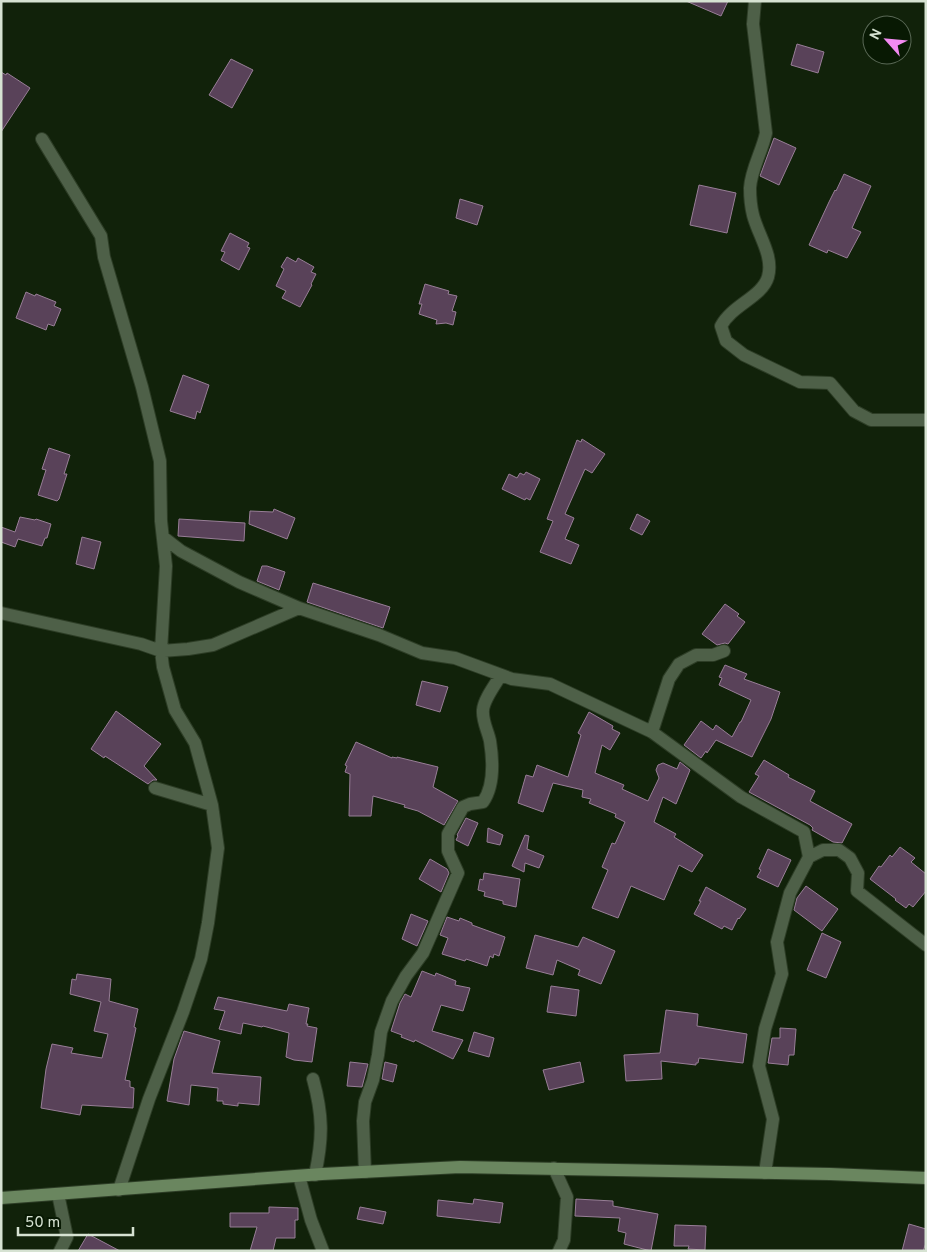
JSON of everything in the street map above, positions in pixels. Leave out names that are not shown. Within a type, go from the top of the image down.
[{"type":"main road","points":[[1,1198],[299,1176],[460,1167],[926,1178]]},
{"type":"street","points":[[754,1],[753,24],[766,133],[762,149],[753,169],[750,188],[752,213],[770,261],[768,278],[758,292],[726,316],[721,326],[726,341],[744,355],[800,382],[830,383],[854,411],[871,420],[926,420]]},
{"type":"street","points":[[42,139],[102,236],[104,257],[142,387],[160,461],[166,566],[161,651],[163,666],[175,710],[195,743],[212,805],[218,848],[201,959],[184,1012],[149,1099],[119,1190]]},
{"type":"street","points":[[163,538],[181,551],[239,582],[299,608],[422,653],[455,658],[512,679],[550,684],[652,732],[740,797],[804,832],[809,858]]},
{"type":"street","points":[[1,613],[141,644],[161,651],[213,645],[299,608]]},
{"type":"street","points":[[652,732],[669,679],[679,664],[696,654],[713,654],[724,651]]},
{"type":"street","points":[[365,1172],[363,1121],[365,1102],[378,1055],[381,1032],[392,1001],[406,976],[423,953],[458,873],[448,851],[448,834],[463,807],[484,802],[488,795],[492,778],[491,756],[483,708],[501,676]]},
{"type":"street","points":[[155,788],[212,805]]},
{"type":"street","points":[[765,1173],[772,1119],[759,1066],[766,1029],[782,974],[776,942],[790,893],[809,858],[823,850],[838,850],[850,858],[858,873],[857,891],[926,945]]},
{"type":"street","points":[[312,1079],[321,1116],[321,1146],[315,1175]]},
{"type":"street","points":[[554,1168],[567,1198],[564,1240],[559,1251]]},
{"type":"street","points":[[299,1176],[311,1220],[323,1251]]},
{"type":"street","points":[[58,1194],[67,1237],[60,1251]]},
{"type":"building","points":[[686,1],[728,1],[721,16]]},
{"type":"building","points":[[797,44],[824,52],[818,73],[791,65]]},
{"type":"building","points":[[231,59],[253,70],[232,108],[209,95]]},
{"type":"building","points":[[1,72],[6,75],[7,73],[30,88],[1,132]]},
{"type":"building","points":[[774,138],[796,148],[779,185],[760,176]]},
{"type":"building","points":[[844,174],[871,186],[852,228],[861,232],[847,258],[828,250],[827,253],[809,245]]},
{"type":"building","points":[[699,185],[736,193],[727,233],[690,225]]},
{"type":"building","points":[[460,199],[483,206],[477,225],[456,218]]},
{"type":"building","points":[[230,233],[249,243],[247,247],[250,248],[239,270],[221,260],[225,252],[221,251]]},
{"type":"building","points":[[287,257],[296,262],[298,258],[314,267],[311,272],[316,274],[300,307],[282,298],[286,291],[276,286],[284,269],[281,267]]},
{"type":"building","points":[[425,284],[449,291],[448,294],[457,296],[452,311],[456,312],[453,325],[446,323],[436,324],[437,320],[419,314],[422,304],[419,304]]},
{"type":"building","points":[[26,292],[56,302],[54,306],[61,309],[54,326],[48,324],[46,330],[16,318]]},
{"type":"building","points":[[183,375],[209,385],[200,413],[197,411],[195,419],[170,411]]},
{"type":"building","points":[[582,439],[605,454],[592,473],[585,469],[565,514],[574,518],[565,539],[579,545],[571,564],[540,552],[553,521],[547,519],[577,440],[581,442]]},
{"type":"building","points":[[49,448],[70,455],[64,474],[67,474],[57,501],[38,495],[46,470],[42,469]]},
{"type":"building","points":[[526,472],[540,479],[530,500],[526,498],[525,500],[502,489],[509,474],[517,478],[520,473],[524,475]]},
{"type":"building","points":[[274,509],[295,518],[287,539],[249,524],[250,511],[273,512]]},
{"type":"building","points":[[637,514],[650,521],[642,535],[630,529]]},
{"type":"building","points":[[20,517],[36,519],[51,524],[47,538],[45,538],[42,546],[18,539],[15,547],[1,542],[1,527],[15,532]]},
{"type":"building","points":[[179,519],[245,523],[244,541],[178,536]]},
{"type":"building","points":[[82,537],[101,542],[94,569],[76,564]]},
{"type":"building","points":[[262,566],[285,572],[279,590],[257,581]]},
{"type":"building","points":[[313,583],[390,607],[383,628],[307,602]]},
{"type":"building","points":[[725,604],[739,614],[737,616],[745,622],[728,644],[717,645],[702,634]]},
{"type":"building","points":[[725,665],[747,674],[744,679],[780,692],[771,719],[752,757],[716,740],[701,758],[684,745],[701,721],[713,730],[716,725],[732,737],[751,700],[719,685],[722,678],[719,677]]},
{"type":"building","points":[[422,681],[448,687],[440,712],[416,705]]},
{"type":"building","points":[[116,711],[161,744],[144,766],[157,780],[153,780],[148,784],[91,749]]},
{"type":"building","points":[[589,712],[613,726],[612,729],[620,733],[610,750],[602,745],[595,773],[624,785],[622,789],[648,801],[659,778],[656,770],[658,765],[663,763],[677,769],[680,762],[690,770],[676,804],[663,797],[654,822],[676,834],[674,837],[703,855],[692,872],[679,865],[664,900],[631,886],[618,918],[592,908],[608,870],[602,867],[612,843],[615,844],[625,822],[615,817],[616,814],[589,803],[591,799],[582,797],[583,790],[553,783],[543,812],[518,803],[526,775],[533,777],[537,765],[568,777],[581,735],[578,733]]},
{"type":"building","points":[[356,742],[392,758],[397,757],[438,767],[433,787],[458,801],[444,825],[418,811],[404,807],[405,805],[373,796],[371,816],[349,816],[350,774],[345,772],[347,766],[345,765]]},
{"type":"building","points":[[764,760],[789,775],[788,777],[815,791],[810,801],[852,824],[842,843],[833,842],[812,830],[813,828],[810,825],[749,792],[759,776],[755,774]]},
{"type":"building","points":[[466,818],[478,823],[468,846],[456,840]]},
{"type":"building","points":[[488,828],[503,835],[500,845],[487,842]]},
{"type":"building","points":[[525,835],[529,836],[527,849],[544,856],[539,868],[525,863],[524,872],[512,866]]},
{"type":"building","points":[[900,847],[915,858],[911,862],[926,874],[926,891],[913,907],[909,904],[906,908],[870,879],[879,866],[881,867],[890,855],[892,857]]},
{"type":"building","points":[[768,849],[791,860],[778,887],[757,877]]},
{"type":"building","points":[[430,859],[447,869],[449,873],[441,892],[419,879]]},
{"type":"building","points":[[484,873],[520,879],[516,907],[484,896],[485,892],[478,890],[480,879],[483,880]]},
{"type":"building","points":[[806,886],[838,909],[822,931],[794,910],[797,898]]},
{"type":"building","points":[[706,887],[746,909],[738,918],[732,930],[724,926],[722,929],[694,914]]},
{"type":"building","points":[[411,914],[428,921],[417,946],[402,939]]},
{"type":"building","points":[[447,917],[459,921],[460,918],[472,923],[472,925],[505,937],[499,956],[494,954],[493,958],[490,956],[487,966],[442,954],[448,938],[440,935]]},
{"type":"building","points":[[822,933],[841,942],[826,978],[807,970]]},
{"type":"building","points":[[535,935],[578,947],[583,937],[615,951],[601,984],[578,975],[580,970],[557,960],[553,975],[526,968]]},
{"type":"building","points":[[422,971],[435,976],[436,973],[456,981],[455,985],[470,988],[463,1011],[441,1005],[432,1031],[463,1040],[453,1059],[415,1040],[414,1042],[391,1031],[400,1003],[405,994],[411,997]]},
{"type":"building","points":[[77,974],[111,979],[109,1001],[138,1009],[125,1080],[130,1081],[130,1087],[134,1088],[133,1108],[82,1105],[80,1115],[41,1108],[46,1069],[52,1044],[73,1048],[71,1053],[102,1058],[108,1034],[94,1031],[101,1002],[70,994],[72,979],[76,980]]},
{"type":"building","points":[[551,986],[579,990],[576,1016],[547,1012]]},
{"type":"building","points":[[218,997],[287,1011],[289,1004],[309,1008],[306,1024],[308,1024],[307,1026],[317,1028],[312,1062],[286,1057],[289,1033],[243,1023],[241,1034],[219,1029],[225,1011],[214,1009]]},
{"type":"building","points":[[666,1010],[698,1014],[697,1026],[747,1034],[743,1063],[699,1058],[696,1065],[661,1061],[662,1079],[626,1081],[624,1055],[660,1053]]},
{"type":"building","points":[[780,1028],[796,1029],[794,1055],[789,1055],[788,1065],[768,1063],[772,1038],[780,1038]]},
{"type":"building","points":[[184,1031],[220,1041],[212,1073],[261,1077],[259,1105],[238,1103],[238,1106],[223,1104],[223,1101],[217,1101],[218,1088],[191,1085],[189,1105],[167,1101],[174,1059]]},
{"type":"building","points":[[474,1032],[494,1038],[489,1057],[468,1051]]},
{"type":"building","points":[[350,1062],[368,1064],[362,1087],[347,1086]]},
{"type":"building","points":[[385,1062],[397,1065],[393,1082],[382,1079]]},
{"type":"building","points":[[580,1062],[584,1082],[549,1090],[543,1070]]},
{"type":"building","points":[[474,1199],[503,1203],[500,1223],[437,1216],[438,1200],[473,1204]]},
{"type":"building","points":[[576,1199],[613,1201],[613,1206],[658,1214],[651,1251],[624,1244],[626,1233],[618,1231],[620,1218],[575,1216]]},
{"type":"building","points":[[269,1207],[298,1208],[298,1220],[295,1220],[295,1238],[276,1238],[273,1251],[250,1251],[257,1227],[230,1227],[230,1213],[269,1213]]},
{"type":"building","points":[[360,1207],[386,1212],[383,1224],[357,1219]]},
{"type":"building","points":[[909,1224],[926,1229],[926,1243],[923,1251],[902,1251]]},
{"type":"building","points":[[675,1225],[706,1226],[705,1250],[688,1249],[689,1246],[674,1246]]},
{"type":"building","points":[[88,1234],[120,1251],[78,1251]]}]
